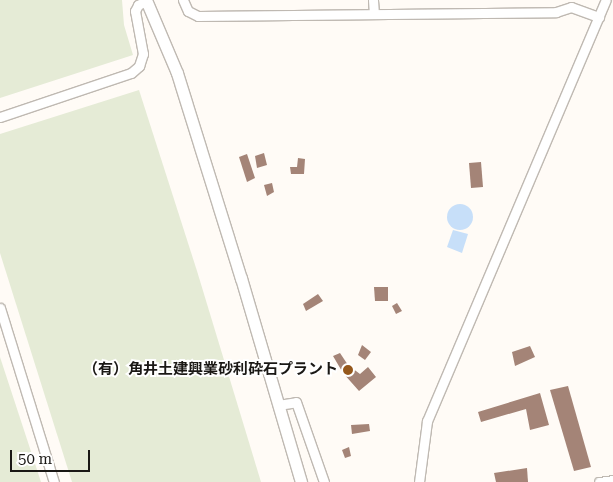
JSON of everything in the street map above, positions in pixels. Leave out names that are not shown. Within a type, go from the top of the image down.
[{"type":"street","points":[[0,117],[131,73],[139,66],[143,54],[135,11],[146,0],[176,73],[301,482]]},
{"type":"street","points":[[183,0],[188,11],[198,16],[556,12],[572,4],[598,17]]},
{"type":"street","points":[[373,0],[374,14]]},
{"type":"street","points":[[419,482],[427,421],[606,0]]},
{"type":"street","points":[[0,308],[54,482]]},
{"type":"street","points":[[278,405],[296,402],[324,482]]},
{"type":"street","points":[[599,482],[613,480]]},
{"type":"green space","points":[[0,0],[122,0],[124,25],[133,55],[0,98]]},
{"type":"green space","points":[[139,90],[197,271],[261,482],[72,482],[0,253],[0,134]]},
{"type":"green space","points":[[0,357],[41,482],[0,482]]},
{"type":"water","points":[[460,204],[469,208],[473,217],[469,226],[460,230],[451,226],[447,217],[451,208]]},
{"type":"water","points":[[453,230],[468,234],[462,253],[447,247]]},
{"type":"building","points":[[264,153],[267,165],[257,168],[255,156]]},
{"type":"building","points":[[247,154],[255,178],[247,182],[239,157]]},
{"type":"building","points":[[298,158],[305,159],[304,174],[291,174],[290,167],[297,167]]},
{"type":"building","points":[[481,162],[483,187],[471,188],[469,163]]},
{"type":"building","points":[[272,183],[274,192],[267,196],[264,185]]},
{"type":"building","points":[[374,287],[388,287],[388,301],[375,301]]},
{"type":"building","points":[[318,294],[323,301],[306,311],[303,304]]},
{"type":"building","points":[[397,303],[402,311],[396,314],[392,306]]},
{"type":"building","points":[[362,345],[371,352],[365,360],[358,355]]},
{"type":"building","points":[[530,346],[535,357],[515,366],[512,352]]},
{"type":"building","name":"（有）角井土建興業砂利砕石プラント","points":[[340,353],[348,365],[360,374],[368,367],[376,377],[359,391],[343,373],[333,356]]},
{"type":"building","points":[[568,386],[591,467],[574,471],[550,390]]},
{"type":"building","points":[[540,393],[549,425],[530,430],[526,409],[481,422],[478,412]]},
{"type":"building","points":[[369,424],[370,431],[352,434],[351,425]]},
{"type":"building","points":[[349,447],[351,456],[345,458],[342,450]]},
{"type":"building","points":[[527,468],[528,482],[496,482],[494,473]]},
{"type":"place","name":"（有）角井土建興業砂利砕石プラント","points":[[348,370]]}]
